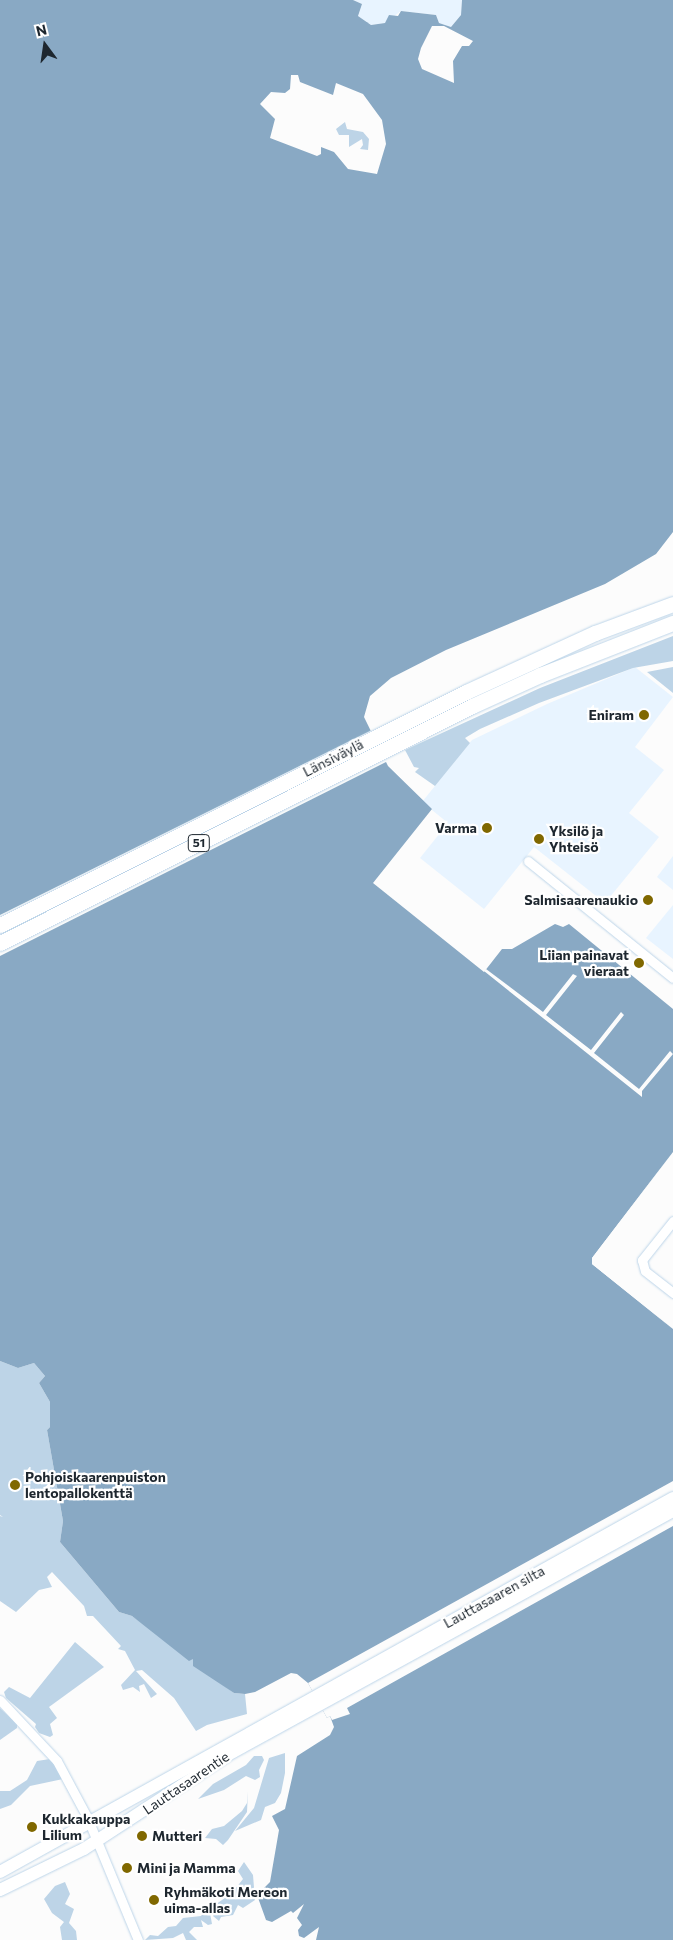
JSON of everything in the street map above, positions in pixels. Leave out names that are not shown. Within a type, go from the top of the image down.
[{"type":"highway","name":"Länsiväylä","points":[[0,925],[390,729],[534,660],[673,604]]},
{"type":"highway","name":"Länsiväylä","points":[[0,943],[397,743],[540,674],[673,623]]},
{"type":"main road","name":"Lauttasaaren silta","points":[[317,1700],[673,1498]]},
{"type":"main road","name":"Lauttasaaren silta","points":[[317,1700],[673,1510]]},
{"type":"main road","name":"Lauttasaarentie","points":[[0,1872],[317,1700]]},
{"type":"main road","name":"Lauttasaarentie","points":[[0,1890],[96,1841],[317,1700]]},
{"type":"street","points":[[528,862],[673,978]]},
{"type":"street","points":[[673,1221],[642,1260],[645,1271],[673,1293]]},
{"type":"street","points":[[0,1700],[57,1761],[90,1824],[138,1940]]},
{"type":"shaded area","points":[[0,0],[353,0],[362,4],[358,16],[371,25],[385,23],[389,15],[398,16],[401,11],[436,15],[439,23],[451,27],[461,15],[462,0],[673,0],[673,532],[656,554],[605,584],[446,650],[391,678],[370,696],[364,717],[388,766],[432,809],[373,883],[484,972],[502,949],[512,949],[555,924],[563,927],[569,924],[673,1009],[673,1152],[592,1258],[592,1264],[673,1329],[673,1940],[316,1940],[319,1927],[304,1938],[299,1936],[298,1930],[302,1925],[297,1918],[304,1904],[293,1913],[291,1911],[272,1922],[266,1920],[257,1895],[270,1882],[279,1830],[272,1816],[285,1809],[297,1756],[330,1735],[334,1727],[330,1716],[327,1718],[308,1683],[297,1674],[291,1673],[255,1692],[245,1694],[234,1693],[193,1666],[193,1659],[189,1661],[132,1616],[119,1612],[60,1542],[63,1521],[47,1430],[50,1427],[50,1402],[39,1383],[45,1376],[34,1363],[18,1368],[0,1361]],"holes":[[[432,26],[444,26],[473,41],[469,46],[462,46],[453,61],[454,83],[422,69],[418,59],[421,48]],[[291,75],[298,75],[300,82],[333,95],[336,83],[363,94],[382,120],[386,144],[377,174],[348,169],[334,152],[321,147],[321,154],[317,156],[270,138],[275,119],[260,104],[271,92],[285,93],[290,89]]]},
{"type":"shaded area","points":[[353,0],[462,0],[461,15],[451,27],[439,23],[436,15],[401,11],[385,23],[371,25],[358,16],[362,4]]},
{"type":"shaded area","points":[[345,122],[347,129],[363,132],[369,139],[368,150],[360,149],[363,145],[362,139],[349,147],[349,135],[339,135],[336,129]]},
{"type":"shaded area","points":[[673,636],[673,661],[633,668],[539,703],[480,729],[465,738],[470,743],[435,786],[415,772],[419,768],[414,767],[405,750],[540,688]]},
{"type":"shaded area","points":[[635,667],[673,697],[635,747],[664,770],[629,813],[659,837],[605,903],[534,847],[484,909],[420,858],[448,823],[422,802],[472,740],[547,704]]},
{"type":"shaded area","points":[[673,667],[673,693],[647,672]]},
{"type":"shaded area","points":[[673,856],[673,890],[657,877]]},
{"type":"shaded area","points":[[673,905],[673,959],[646,938]]},
{"type":"shaded area","points":[[0,1361],[18,1368],[34,1363],[45,1376],[39,1383],[50,1402],[50,1427],[47,1430],[63,1521],[60,1542],[119,1612],[132,1616],[193,1659],[196,1665],[234,1693],[245,1694],[247,1714],[207,1725],[196,1731],[174,1698],[142,1670],[136,1671],[157,1694],[151,1698],[144,1684],[139,1686],[140,1692],[133,1687],[123,1690],[121,1685],[135,1670],[125,1651],[118,1649],[121,1646],[93,1616],[87,1616],[84,1606],[52,1572],[47,1577],[52,1587],[39,1590],[16,1612],[0,1601],[0,1516],[3,1517],[0,1515]]},
{"type":"shaded area","points":[[75,1642],[104,1667],[49,1707],[57,1718],[50,1724],[53,1735],[50,1737],[39,1733],[35,1727],[36,1724],[6,1698],[4,1692],[9,1687],[30,1698]]},
{"type":"shaded area","points":[[0,1708],[17,1724],[17,1728],[0,1740]]},
{"type":"shaded area","points":[[285,1753],[285,1773],[281,1793],[275,1803],[265,1807],[261,1820],[235,1831],[254,1808],[269,1758]]},
{"type":"shaded area","points":[[50,1756],[63,1779],[30,1786],[11,1805],[0,1809],[0,1791],[10,1791],[27,1780],[37,1761],[50,1759]]},
{"type":"shaded area","points":[[254,1756],[262,1756],[264,1760],[259,1770],[260,1777],[255,1780],[246,1776],[224,1790],[198,1799],[213,1784],[246,1765]]},
{"type":"shaded area","points":[[248,1791],[247,1812],[228,1840],[223,1845],[216,1839],[205,1838],[212,1829],[224,1826],[242,1811],[247,1803]]},
{"type":"shaded area","points":[[244,1862],[253,1875],[255,1900],[243,1908],[238,1905],[233,1915],[221,1917],[219,1921],[213,1916],[212,1907],[232,1893],[243,1879],[238,1871]]},
{"type":"shaded area","points":[[65,1882],[70,1894],[65,1904],[74,1909],[69,1923],[76,1931],[77,1940],[62,1940],[60,1927],[64,1922],[52,1913],[44,1899],[55,1886]]},
{"type":"shaded area","points":[[205,1911],[210,1913],[212,1924],[208,1925],[201,1920],[203,1927],[194,1927],[189,1932],[197,1940],[186,1940],[183,1933],[173,1938],[145,1940],[150,1935],[158,1936],[168,1927],[176,1926],[183,1918],[201,1916]]},
{"type":"pier","points":[[372,730],[388,761],[0,956],[0,915]]},
{"type":"pier","points":[[486,969],[543,1012],[573,974],[577,976],[546,1015],[591,1050],[621,1012],[624,1015],[594,1053],[639,1089],[670,1051],[673,1054],[642,1091],[642,1097],[484,971]]},
{"type":"pier","points":[[673,1152],[594,1257],[595,1264],[673,1329],[592,1264],[592,1258]]},
{"type":"pier","points":[[673,1481],[673,1526],[347,1708],[350,1714],[332,1720],[330,1716],[327,1718],[308,1683]]},
{"type":"place","name":"Eniram","points":[[644,715]]},
{"type":"place","name":"Varma","points":[[487,828]]},
{"type":"place","name":"Yksilö ja Yhteisö","points":[[539,839]]},
{"type":"place","name":"Salmisaarenaukio","points":[[648,900]]},
{"type":"place","name":"Liian painavat vieraat","points":[[639,963]]},
{"type":"place","name":"Pohjoiskaarenpuiston lentopallokenttä","points":[[15,1485]]},
{"type":"place","name":"Kukkakauppa Lilium","points":[[32,1827]]},
{"type":"place","name":"Mutteri","points":[[142,1836]]},
{"type":"place","name":"Mini ja Mamma","points":[[127,1868]]},
{"type":"place","name":"Ryhmäkoti Mereon uima-allas","points":[[154,1900]]}]
